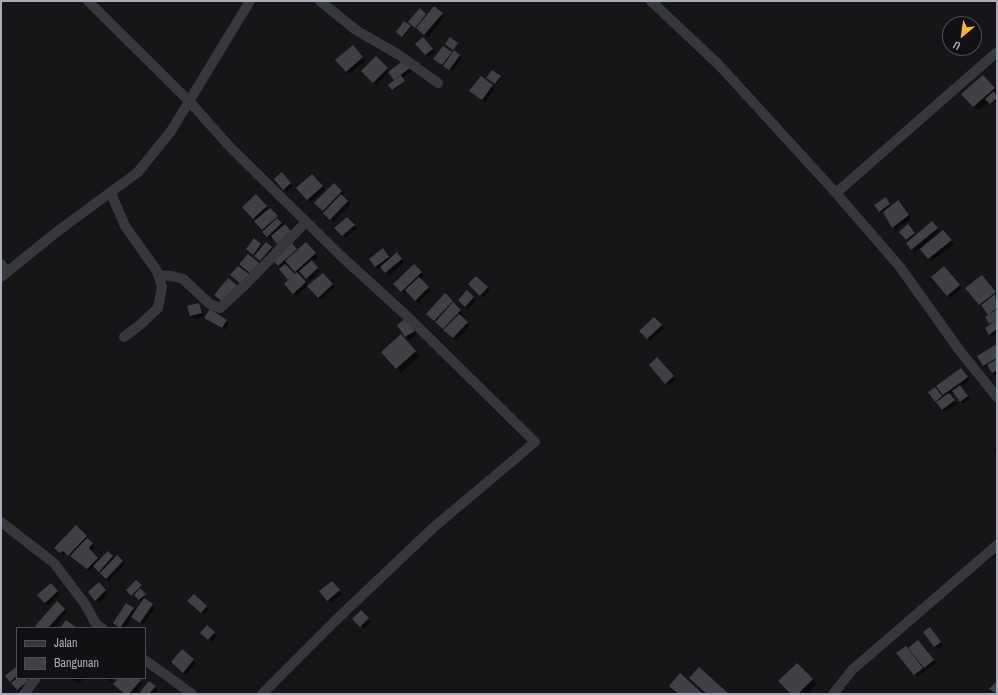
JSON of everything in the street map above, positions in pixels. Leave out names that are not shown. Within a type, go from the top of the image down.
[{"type":"street","points":[[88,1],[190,102],[230,147],[306,222],[409,318],[535,442],[434,527],[337,619],[262,694]]},
{"type":"street","points":[[3,271],[138,172],[171,131],[190,102],[250,1]]},
{"type":"street","points":[[320,1],[356,30],[399,55],[438,83]]},
{"type":"street","points":[[651,1],[719,65],[836,193],[900,268],[960,351],[997,397]]},
{"type":"street","points":[[836,193],[997,52]]},
{"type":"street","points":[[988,59],[997,66]]},
{"type":"street","points":[[110,193],[126,226],[158,275],[162,288],[158,308],[141,324],[124,336]]},
{"type":"street","points":[[158,275],[172,276],[183,279],[210,304],[220,308],[244,286],[306,222]]},
{"type":"street","points":[[1,522],[54,563],[85,604],[97,627]]},
{"type":"street","points":[[834,694],[852,670],[997,545]]},
{"type":"street","points":[[146,661],[192,694]]},
{"type":"street","points":[[24,694],[35,679]]},
{"type":"building","points":[[434,6],[443,13],[424,35],[416,28]]},
{"type":"building","points":[[420,8],[426,14],[415,28],[408,22]]},
{"type":"building","points":[[404,21],[411,26],[402,37],[396,32]]},
{"type":"building","points":[[423,37],[433,49],[425,55],[415,44]]},
{"type":"building","points":[[450,37],[458,43],[453,50],[445,44]]},
{"type":"building","points":[[353,45],[363,57],[346,72],[335,60]]},
{"type":"building","points":[[443,46],[452,52],[442,65],[433,59]]},
{"type":"building","points":[[454,50],[460,55],[449,70],[443,66]]},
{"type":"building","points":[[376,56],[388,68],[373,83],[361,71]]},
{"type":"building","points":[[404,60],[410,68],[394,80],[388,72]]},
{"type":"building","points":[[492,70],[501,76],[495,84],[486,78]]},
{"type":"building","points":[[401,75],[405,81],[392,90],[388,85]]},
{"type":"building","points":[[983,75],[995,88],[973,107],[961,94]]},
{"type":"building","points":[[481,76],[493,85],[482,100],[469,91]]},
{"type":"building","points":[[994,91],[997,98],[990,104],[985,99]]},
{"type":"building","points":[[282,172],[291,183],[283,190],[274,179]]},
{"type":"building","points":[[312,174],[323,186],[307,200],[296,188]]},
{"type":"building","points":[[334,183],[342,191],[323,211],[314,203]]},
{"type":"building","points":[[256,194],[267,206],[253,219],[242,207]]},
{"type":"building","points":[[341,194],[348,201],[330,220],[323,213]]},
{"type":"building","points":[[886,197],[890,204],[879,212],[874,205]]},
{"type":"building","points":[[898,200],[909,215],[892,228],[883,212]]},
{"type":"building","points":[[270,208],[278,216],[262,230],[254,221]]},
{"type":"building","points":[[347,217],[355,225],[342,236],[334,228]]},
{"type":"building","points":[[277,218],[282,223],[267,237],[262,232]]},
{"type":"building","points":[[932,221],[938,228],[911,250],[906,243]]},
{"type":"building","points":[[285,224],[291,231],[277,244],[271,236]]},
{"type":"building","points":[[908,224],[915,233],[906,240],[899,232]]},
{"type":"building","points":[[943,230],[952,240],[928,259],[920,249]]},
{"type":"building","points":[[254,238],[261,244],[253,255],[246,249]]},
{"type":"building","points":[[266,242],[272,247],[260,261],[254,256]]},
{"type":"building","points":[[306,242],[316,253],[295,272],[285,261]]},
{"type":"building","points":[[292,243],[297,249],[278,266],[273,260]]},
{"type":"building","points":[[383,248],[389,257],[375,267],[369,259]]},
{"type":"building","points":[[397,252],[402,259],[385,273],[380,267]]},
{"type":"building","points":[[248,254],[259,263],[250,273],[239,264]]},
{"type":"building","points":[[312,260],[318,268],[306,279],[299,271]]},
{"type":"building","points":[[285,264],[295,274],[297,272],[306,282],[293,294],[284,284],[288,280],[279,269]]},
{"type":"building","points":[[414,264],[422,272],[401,292],[393,284]]},
{"type":"building","points":[[238,266],[250,275],[242,285],[230,275]]},
{"type":"building","points":[[944,266],[960,285],[947,296],[931,277]]},
{"type":"building","points":[[323,273],[333,284],[318,298],[307,286]]},
{"type":"building","points":[[982,275],[996,292],[979,305],[965,288]]},
{"type":"building","points":[[476,276],[488,287],[480,296],[468,284]]},
{"type":"building","points":[[419,277],[429,287],[415,301],[405,290]]},
{"type":"building","points":[[228,278],[238,286],[224,303],[214,295]]},
{"type":"building","points":[[467,290],[474,297],[465,307],[458,300]]},
{"type":"building","points":[[445,293],[453,301],[434,321],[426,314]]},
{"type":"building","points":[[995,294],[997,308],[988,315],[981,305]]},
{"type":"building","points":[[453,302],[461,310],[443,329],[435,322]]},
{"type":"building","points":[[199,303],[202,313],[190,316],[187,306]]},
{"type":"building","points":[[210,309],[227,320],[222,328],[204,318]]},
{"type":"building","points":[[997,309],[997,319],[989,324],[985,317]]},
{"type":"building","points":[[459,314],[468,322],[453,338],[443,330]]},
{"type":"building","points":[[654,317],[662,325],[647,339],[639,331]]},
{"type":"building","points":[[406,318],[415,331],[405,337],[397,325]]},
{"type":"building","points":[[997,319],[997,329],[989,335],[985,328]]},
{"type":"building","points":[[401,334],[416,351],[396,369],[381,352]]},
{"type":"building","points":[[997,344],[997,358],[983,366],[977,356]]},
{"type":"building","points":[[657,357],[674,376],[665,384],[649,365]]},
{"type":"building","points":[[997,359],[997,370],[992,373],[987,365]]},
{"type":"building","points":[[961,368],[968,377],[943,395],[936,386]]},
{"type":"building","points":[[960,385],[968,396],[960,402],[952,391]]},
{"type":"building","points":[[935,387],[942,396],[935,402],[928,392]]},
{"type":"building","points":[[949,393],[955,400],[942,410],[936,402]]},
{"type":"building","points":[[76,525],[87,536],[68,556],[63,551],[60,553],[54,548]]},
{"type":"building","points":[[87,538],[93,543],[89,548],[98,558],[87,569],[70,556]]},
{"type":"building","points":[[108,551],[113,556],[99,572],[93,566]]},
{"type":"building","points":[[117,555],[123,561],[106,579],[100,573]]},
{"type":"building","points":[[136,580],[142,585],[131,596],[126,590]]},
{"type":"building","points":[[332,581],[340,590],[327,601],[319,591]]},
{"type":"building","points":[[99,582],[106,590],[95,601],[88,592]]},
{"type":"building","points":[[51,583],[58,591],[45,603],[37,595]]},
{"type":"building","points":[[140,588],[146,594],[139,600],[134,595]]},
{"type":"building","points":[[194,594],[207,606],[201,613],[187,601]]},
{"type":"building","points":[[144,598],[153,604],[140,623],[131,617]]},
{"type":"building","points":[[57,601],[65,609],[49,627],[35,626]]},
{"type":"building","points":[[126,603],[134,608],[121,627],[113,623]]},
{"type":"building","points":[[361,610],[369,618],[360,627],[352,619]]},
{"type":"building","points":[[66,620],[76,627],[61,627]]},
{"type":"building","points":[[207,625],[215,632],[208,640],[200,633]]},
{"type":"building","points":[[930,627],[941,642],[934,647],[923,632]]},
{"type":"building","points":[[918,640],[934,660],[924,668],[908,648]]},
{"type":"building","points":[[906,646],[923,668],[914,675],[896,653]]},
{"type":"building","points":[[182,649],[194,659],[183,673],[171,662]]},
{"type":"building","points":[[797,663],[813,679],[798,694],[791,694],[778,681]]},
{"type":"building","points":[[16,667],[16,677],[10,682],[5,676]]},
{"type":"building","points":[[699,667],[729,694],[707,694],[689,678]]},
{"type":"building","points":[[680,673],[703,694],[679,694],[669,686]]},
{"type":"building","points":[[16,679],[27,679],[28,681],[17,690],[11,683]]},
{"type":"building","points":[[117,679],[141,680],[129,694],[125,694],[113,684]]},
{"type":"building","points":[[149,681],[156,686],[149,694],[143,694],[140,692]]},
{"type":"building","points":[[995,683],[997,684],[997,694],[989,689]]}]
